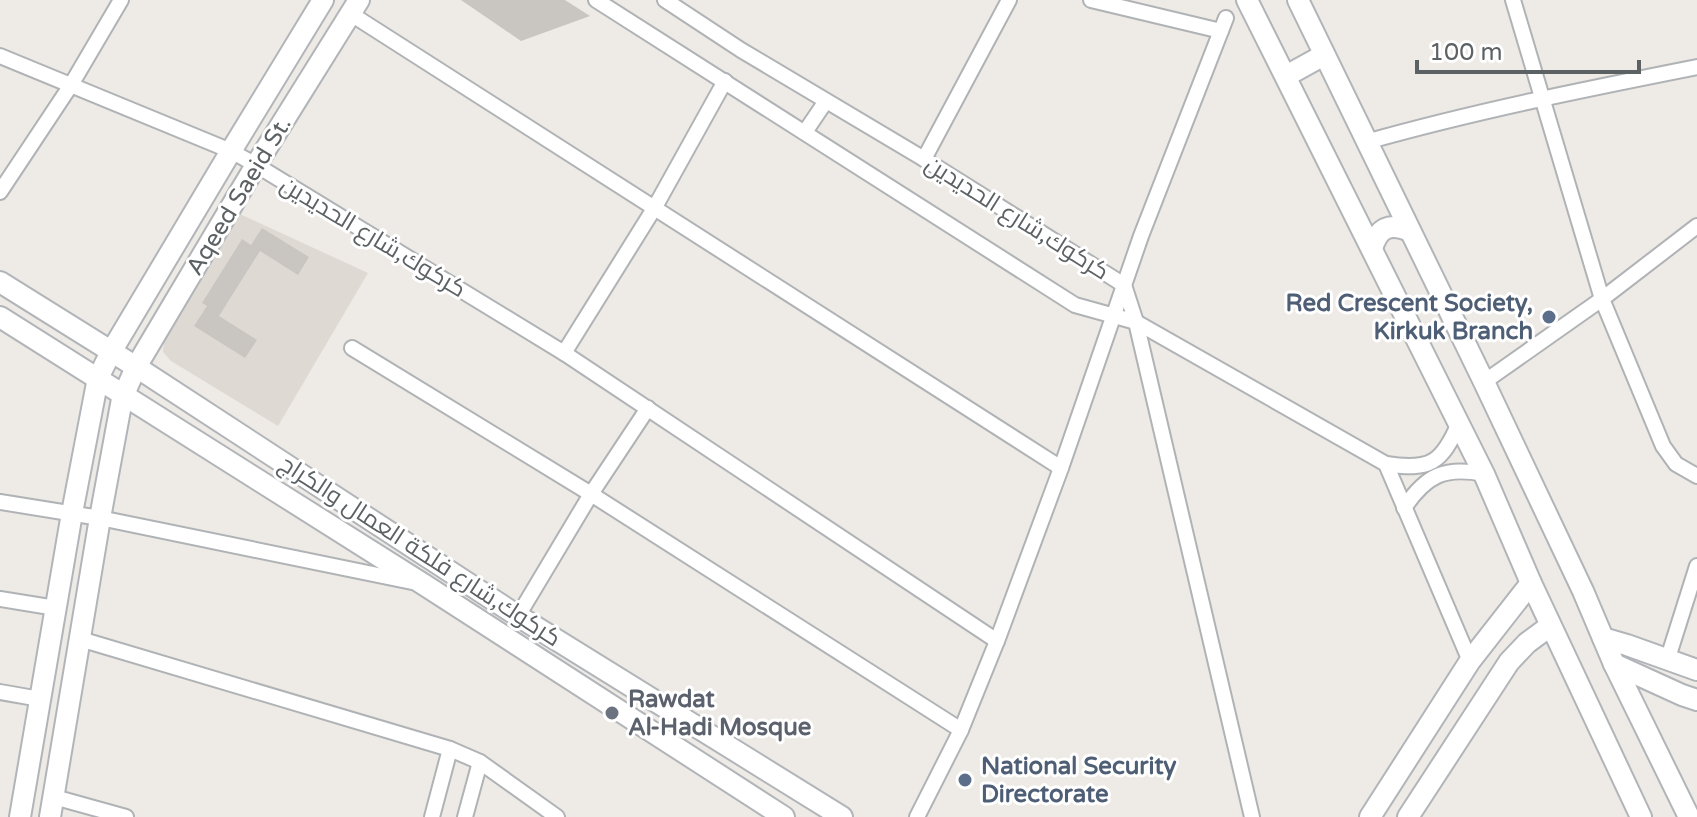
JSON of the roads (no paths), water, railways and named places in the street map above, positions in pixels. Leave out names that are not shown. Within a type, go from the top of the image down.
[{"type":"street","points":[[0,192],[71,85],[121,0]]},
{"type":"street","name":"Aqeed Saeid St.","points":[[20,817],[98,378],[323,0]]},
{"type":"street","name":"كركوك,شارع الحديدين","points":[[596,0],[1075,305],[1136,322],[1386,464]]},
{"type":"street","name":"كركوك,شارع الحديدين","points":[[665,0],[1124,285]]},
{"type":"street","points":[[924,159],[1009,0]]},
{"type":"street","points":[[917,817],[961,730],[997,641],[1141,236],[1223,24],[1091,0]]},
{"type":"street","points":[[1247,0],[1484,474],[1550,626],[1641,817]]},
{"type":"street","points":[[1298,0],[1484,382],[1583,591],[1614,664],[1689,817]]},
{"type":"street","points":[[1513,0],[1602,299],[1663,446],[1676,464],[1697,476]]},
{"type":"street","points":[[355,7],[655,207],[1061,468]]},
{"type":"street","name":"Aqeed Saeid St.","points":[[52,807],[123,394],[256,165],[355,7]]},
{"type":"street","points":[[1286,76],[1324,55]]},
{"type":"street","name":"كركوك,شارع الحديدين","points":[[0,56],[231,151],[256,165],[564,353],[997,641]]},
{"type":"street","points":[[1366,142],[1447,119],[1697,67]]},
{"type":"street","points":[[564,353],[655,207],[725,81]]},
{"type":"street","points":[[805,132],[826,101]]},
{"type":"street","points":[[1484,382],[1602,299],[1697,226]]},
{"type":"street","points":[[1372,249],[1378,234],[1386,228],[1399,227],[1410,231]]},
{"type":"street","name":"كركوك,شارع فلكة العمال والكراج","points":[[0,282],[518,616],[842,817]]},
{"type":"street","points":[[1124,285],[1136,322],[1252,817]]},
{"type":"street","name":"كركوك,شارع فلكة العمال والكراج","points":[[0,317],[784,817]]},
{"type":"street","points":[[352,348],[591,494],[961,730]]},
{"type":"street","points":[[518,616],[591,494],[648,408]]},
{"type":"street","points":[[1459,423],[1449,446],[1439,458],[1416,467],[1386,464],[1470,661]]},
{"type":"street","points":[[1404,508],[1421,486],[1442,473],[1457,470],[1484,474]]},
{"type":"street","points":[[0,502],[100,518],[423,584]]},
{"type":"street","points":[[1667,661],[1697,566]]},
{"type":"street","points":[[1370,817],[1470,661],[1531,583]]},
{"type":"street","points":[[0,599],[56,608]]},
{"type":"street","points":[[1408,817],[1509,662],[1527,643],[1550,626]]},
{"type":"street","points":[[1603,638],[1697,670]]},
{"type":"street","points":[[80,639],[450,749],[480,762],[557,817]]},
{"type":"street","points":[[1614,664],[1697,700]]},
{"type":"street","points":[[0,692],[40,699]]},
{"type":"street","points":[[432,817],[450,749]]},
{"type":"street","points":[[465,817],[480,762]]},
{"type":"street","points":[[52,807],[126,817]]},
{"type":"place","name":"Red Crescent Society, Kirkuk Branch","points":[[1549,317]]},
{"type":"place","name":"Rawdat Al-Hadi Mosque","points":[[612,713]]},
{"type":"place","name":"National Security Directorate","points":[[965,780]]}]
